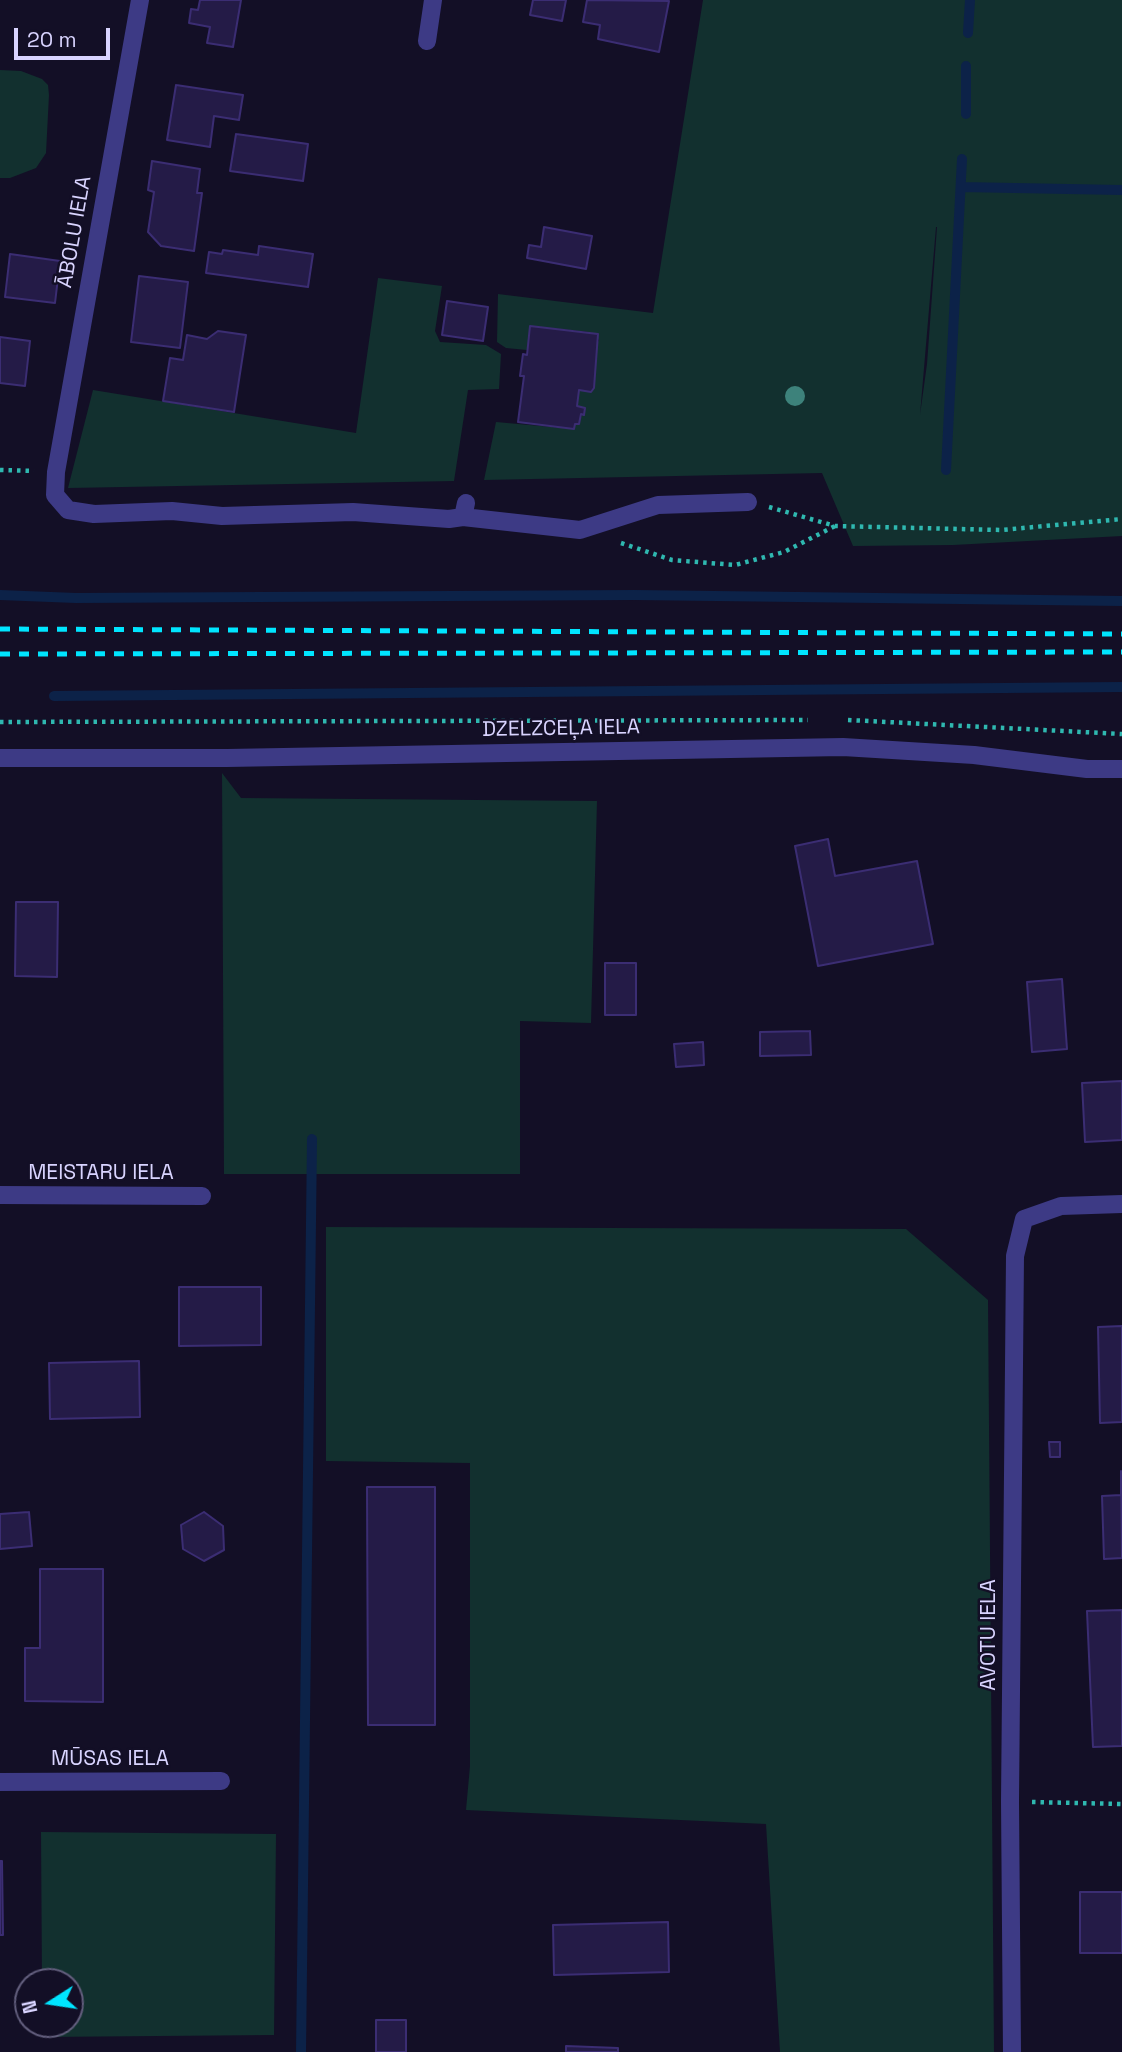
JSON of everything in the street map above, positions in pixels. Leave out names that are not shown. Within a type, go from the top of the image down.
[{"type":"street","name":"ĀBOLU IELA","points":[[56,471],[140,0]]},
{"type":"street","points":[[427,41],[433,0]]},
{"type":"street","points":[[56,471],[55,495],[68,510],[94,514],[172,511],[222,516],[353,512],[449,519],[464,510],[580,530],[658,505],[748,502]]},
{"type":"street","name":"DZELZCEĻA IELA","points":[[0,758],[226,758],[842,747],[974,755],[1087,769],[1122,769]]},
{"type":"street","name":"MEISTARU IELA","points":[[0,1195],[202,1196]]},
{"type":"street","name":"AVOTU IELA","points":[[1012,2052],[1010,1801],[1015,1256],[1024,1219],[1061,1206],[1122,1204]]},
{"type":"street","name":"MŪSAS IELA","points":[[0,1782],[221,1781]]},
{"type":"path","points":[[0,470],[56,471]]},
{"type":"path","points":[[748,502],[835,526],[1001,530],[1122,519]]},
{"type":"path","points":[[619,542],[672,560],[735,565],[784,552],[835,526]]},
{"type":"path","points":[[0,722],[816,720]]},
{"type":"path","points":[[844,720],[1122,734]]},
{"type":"path","points":[[1010,1801],[1122,1804]]},
{"type":"green space","points":[[703,0],[1122,0],[1122,536],[953,545],[853,546],[822,473],[484,480],[496,422],[574,429],[575,424],[579,424],[584,408],[577,406],[579,390],[591,392],[594,387],[596,345],[599,340],[589,332],[531,326],[527,350],[506,348],[497,342],[498,294],[653,313]],"holes":[[[937,227],[927,364],[920,415]]]},
{"type":"green space","points":[[0,70],[21,71],[42,79],[48,85],[49,95],[46,153],[36,168],[10,178],[0,178]]},
{"type":"green space","points":[[378,278],[442,286],[435,331],[440,342],[486,345],[501,354],[499,389],[468,390],[454,481],[68,488],[93,390],[356,433]]},
{"type":"green space","points":[[222,773],[241,798],[597,801],[591,1023],[520,1021],[520,1174],[224,1174]]},
{"type":"green space","points":[[326,1227],[906,1229],[988,1300],[994,2052],[780,2052],[766,1824],[466,1810],[470,1766],[470,1463],[326,1461]]},
{"type":"green space","points":[[41,1832],[276,1834],[274,2035],[84,2037],[84,1968],[42,1968]]},
{"type":"building","points":[[200,0],[241,0],[233,47],[207,43],[210,27],[189,23],[191,9],[198,10]]},
{"type":"building","points":[[533,0],[566,0],[562,21],[530,15]]},
{"type":"building","points":[[587,0],[669,1],[659,52],[598,39],[600,25],[583,22]]},
{"type":"building","points":[[176,85],[243,95],[239,120],[214,116],[210,147],[167,140]]},
{"type":"building","points":[[236,134],[308,144],[303,181],[230,171]]},
{"type":"building","points":[[152,161],[200,169],[197,193],[202,193],[194,251],[161,246],[148,232],[154,192],[148,190]]},
{"type":"building","points":[[544,227],[592,236],[586,269],[527,258],[529,245],[541,247]]},
{"type":"building","points":[[259,246],[313,254],[308,287],[206,273],[209,252],[222,254],[223,250],[258,255]]},
{"type":"building","points":[[10,254],[60,261],[55,303],[5,297]]},
{"type":"building","points":[[139,276],[188,282],[180,348],[131,342]]},
{"type":"building","points":[[447,301],[488,307],[483,341],[442,335]]},
{"type":"building","points":[[530,326],[598,334],[594,388],[591,392],[579,390],[577,406],[585,408],[584,415],[581,414],[579,424],[575,424],[574,429],[518,422],[524,376],[520,376],[523,354],[527,355]]},
{"type":"building","points":[[218,331],[246,335],[234,412],[163,401],[170,358],[183,360],[187,335],[207,339]]},
{"type":"building","points":[[0,337],[30,341],[25,386],[0,383]]},
{"type":"building","points":[[828,839],[835,876],[917,861],[933,944],[818,966],[795,846]]},
{"type":"building","points":[[16,902],[58,902],[57,977],[15,976]]},
{"type":"building","points":[[605,963],[636,963],[636,1015],[605,1015]]},
{"type":"building","points":[[1062,979],[1067,1049],[1032,1052],[1027,982]]},
{"type":"building","points":[[810,1031],[811,1055],[760,1056],[760,1032]]},
{"type":"building","points":[[703,1042],[704,1065],[676,1067],[674,1044]]},
{"type":"building","points":[[1122,1081],[1122,1140],[1085,1142],[1082,1083]]},
{"type":"building","points":[[179,1287],[261,1287],[261,1345],[179,1346]]},
{"type":"building","points":[[1122,1326],[1122,1422],[1100,1423],[1098,1327]]},
{"type":"building","points":[[139,1361],[140,1417],[50,1419],[49,1363]]},
{"type":"building","points":[[1049,1442],[1060,1442],[1060,1457],[1050,1457]]},
{"type":"building","points":[[1121,1471],[1122,1558],[1104,1559],[1102,1496],[1121,1495]]},
{"type":"building","points":[[367,1487],[435,1487],[435,1725],[368,1725]]},
{"type":"building","points":[[29,1512],[32,1546],[0,1549],[0,1514]]},
{"type":"building","points":[[204,1512],[223,1526],[224,1550],[204,1561],[183,1549],[181,1525]]},
{"type":"building","points":[[40,1569],[103,1569],[103,1702],[25,1701],[25,1648],[40,1648]]},
{"type":"building","points":[[1122,1610],[1122,1746],[1093,1747],[1087,1611]]},
{"type":"building","points":[[2,1861],[3,1935],[0,1935]]},
{"type":"building","points":[[1080,1892],[1122,1892],[1122,1953],[1080,1953]]},
{"type":"building","points":[[668,1922],[669,1972],[554,1975],[553,1925]]},
{"type":"building","points":[[376,2020],[406,2020],[406,2052],[376,2052]]},
{"type":"building","points":[[566,2046],[618,2048],[618,2052],[566,2052]]},
{"type":"waterway","points":[[968,33],[970,0]]},
{"type":"waterway","points":[[966,66],[966,114]]},
{"type":"waterway","points":[[946,470],[962,159]]},
{"type":"waterway","points":[[961,187],[1122,190]]},
{"type":"waterway","points":[[0,595],[76,598],[634,595],[1122,601]]},
{"type":"waterway","points":[[54,696],[1122,687]]},
{"type":"waterway","points":[[301,2052],[312,1139]]},
{"type":"railway","points":[[0,629],[1122,634]]},
{"type":"railway","points":[[0,654],[1122,652]]}]
